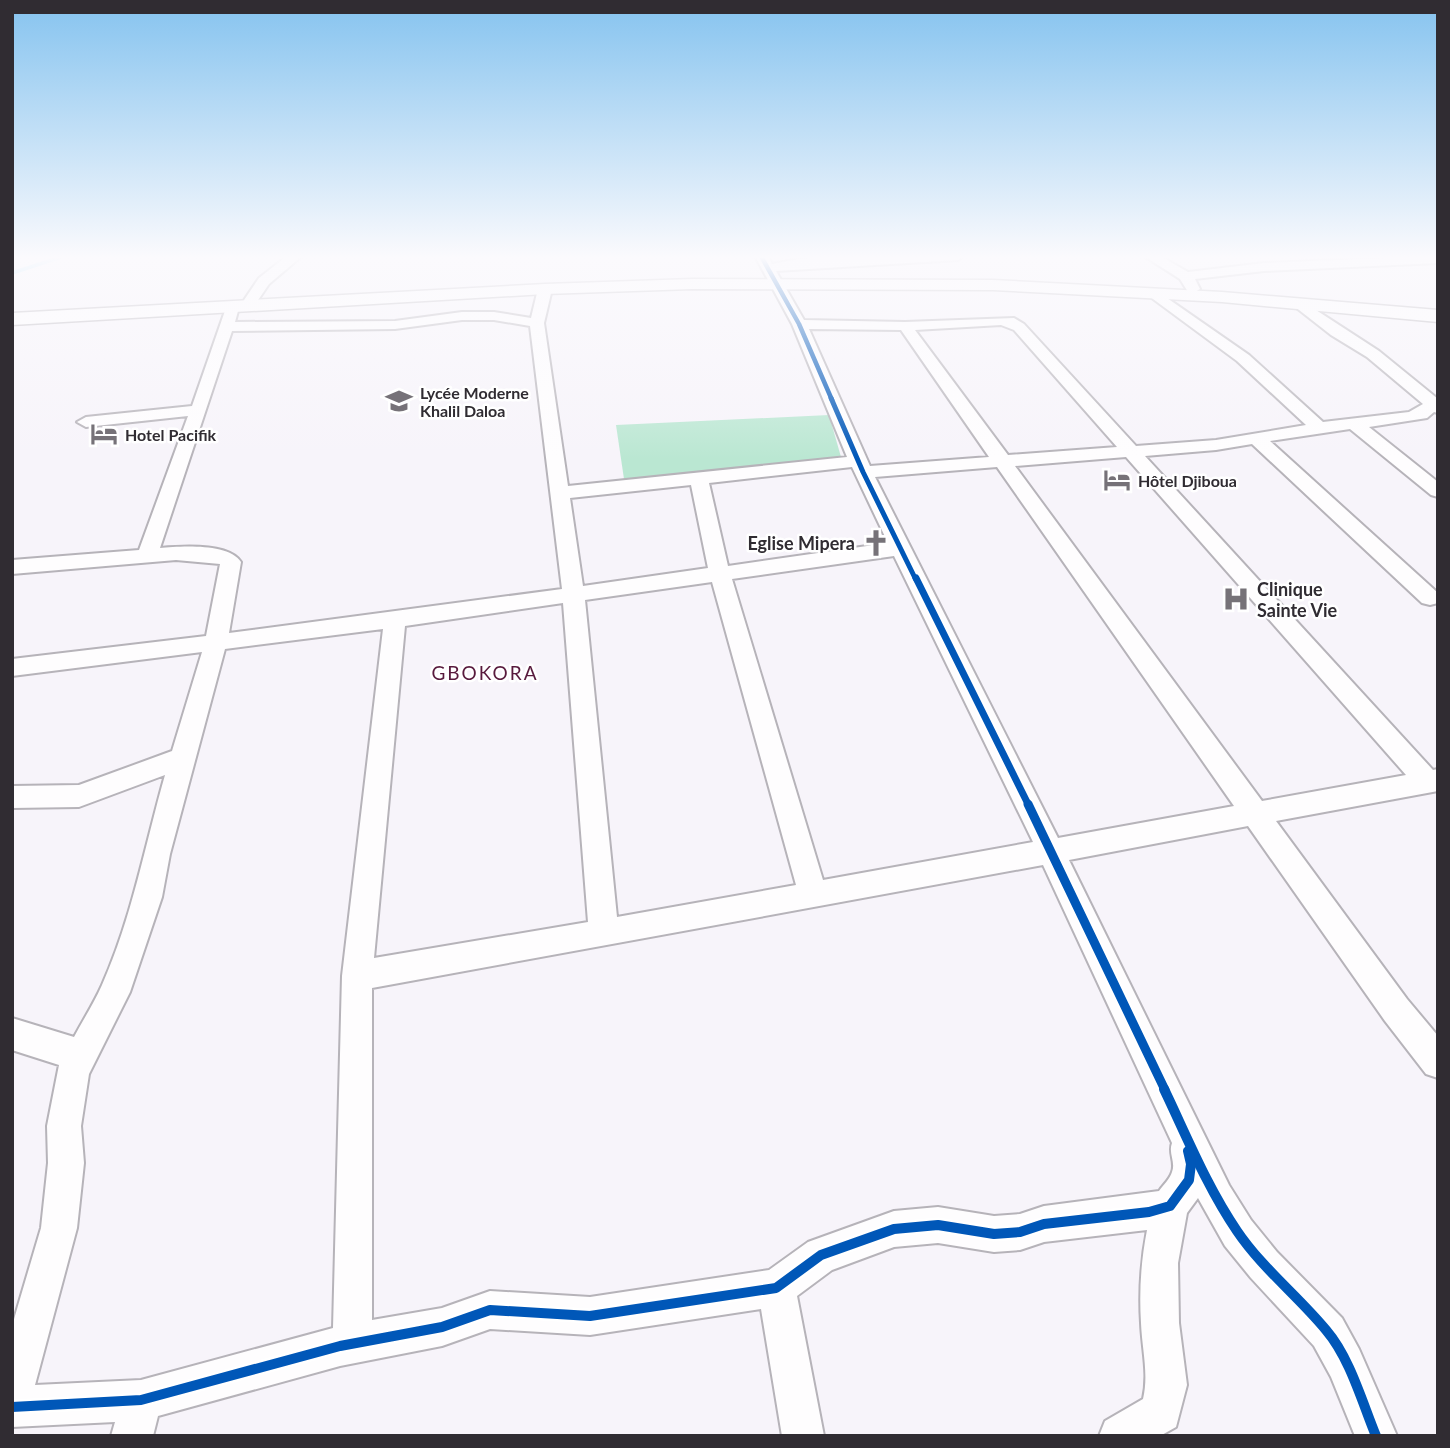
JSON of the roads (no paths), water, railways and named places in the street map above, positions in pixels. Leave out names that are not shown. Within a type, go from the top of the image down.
[{"type":"street","points":[[148,555],[228,324]]},
{"type":"street","points":[[226,327],[406,324]]},
{"type":"street","points":[[537,324],[573,592],[604,933]]},
{"type":"street","points":[[952,324],[905,326],[799,324],[861,466],[1050,849],[1216,1198],[1238,1233],[1264,1265],[1328,1332],[1345,1363],[1376,1436]]},
{"type":"street","points":[[1013,324],[1433,781]]},
{"type":"street","points":[[1196,324],[1243,358],[1319,428]]},
{"type":"street","points":[[559,493],[698,476],[861,466],[1003,462],[1129,453],[1257,439],[1421,414],[1436,407],[1373,354],[1326,324]]},
{"type":"street","points":[[905,326],[1396,1010],[1438,1062]]},
{"type":"street","points":[[86,422],[199,410]]},
{"type":"street","points":[[1354,424],[1438,491]]},
{"type":"street","points":[[1257,439],[1430,598]]},
{"type":"street","points":[[698,476],[720,574],[813,894]]},
{"type":"street","points":[[12,668],[395,620],[573,592],[901,548]]},
{"type":"street","points":[[12,567],[148,555],[222,556],[231,562],[216,642],[156,854],[148,897],[115,992],[73,1071],[64,1126],[66,1163],[59,1228],[12,1397]]},
{"type":"street","points":[[352,1344],[357,976],[395,620]]},
{"type":"street","points":[[12,797],[79,796],[183,758]]},
{"type":"street","points":[[357,976],[1433,781]]},
{"type":"street","points":[[12,1034],[81,1055]]},
{"type":"street","points":[[1120,1436],[1161,1412],[1167,1385],[1160,1323],[1158,1263],[1170,1206],[1189,1180],[1191,1164],[1181,1126]]},
{"type":"street","points":[[12,1407],[136,1418],[352,1344],[442,1327],[490,1310],[590,1316],[776,1288],[821,1255],[894,1229],[938,1225],[995,1234],[1020,1232],[1044,1224],[1149,1212],[1170,1206]]},
{"type":"street","points":[[776,1288],[803,1436]]},
{"type":"place","name":"Lycée Moderne Khalil Daloa","points":[[399,401]]},
{"type":"place","name":"Hotel Pacifik","points":[[104,434]]},
{"type":"place","name":"Hôtel Djiboua","points":[[1117,480]]},
{"type":"place","name":"Eglise Mipera","points":[[876,543]]},
{"type":"place","name":"Clinique Sainte Vie","points":[[1236,599]]},
{"type":"district","name":"GBOKORA","points":[[485,672]]}]
